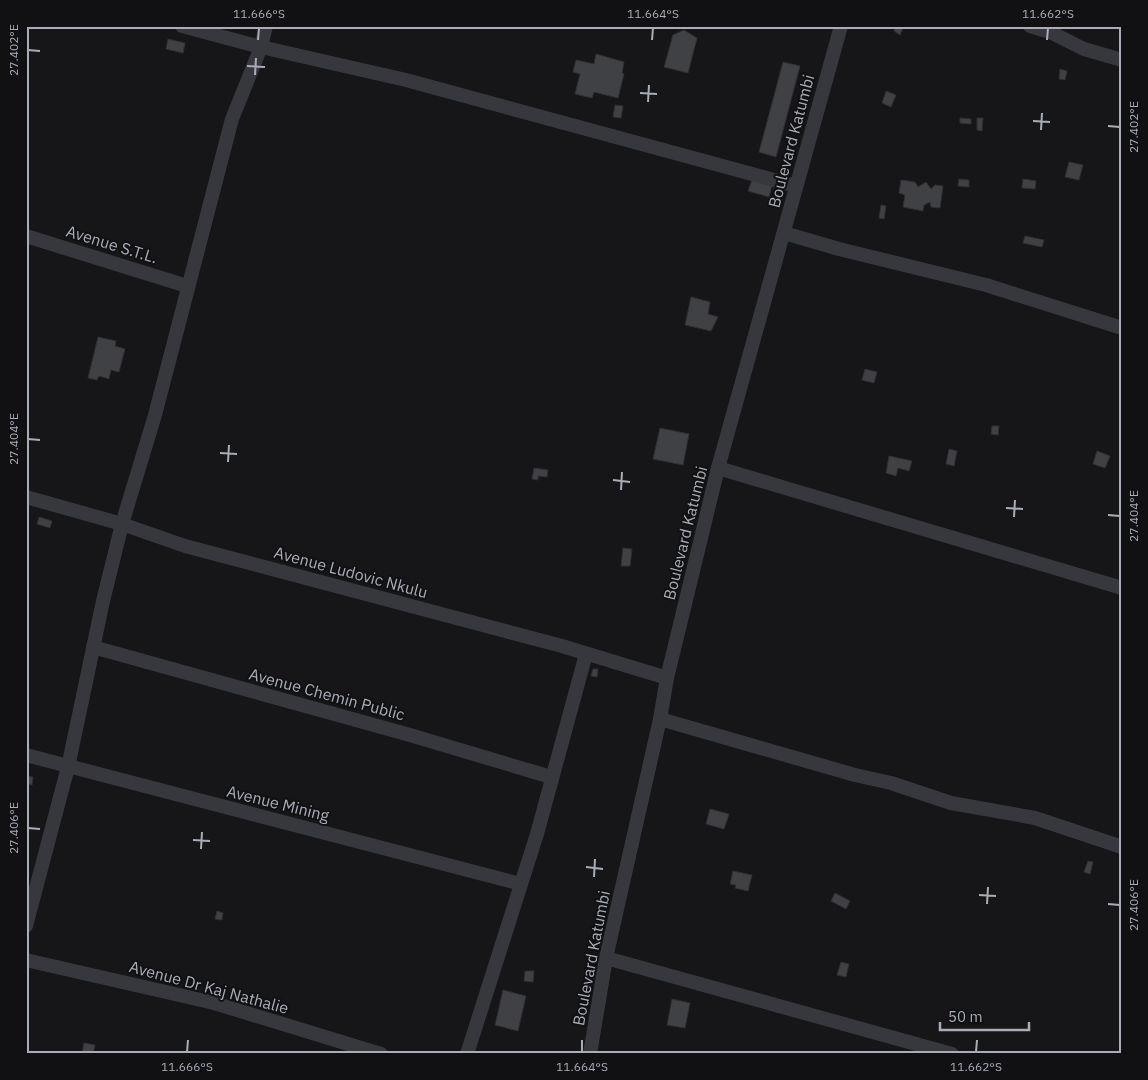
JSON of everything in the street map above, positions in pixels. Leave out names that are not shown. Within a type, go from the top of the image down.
[{"type":"street","points":[[182,26],[260,47],[406,80],[796,186]]},
{"type":"street","points":[[26,926],[68,768],[93,647],[122,524],[156,415],[187,286],[232,119],[260,47],[266,26]]},
{"type":"street","name":"Boulevard Katumbi","points":[[590,1054],[606,958],[660,719],[667,678],[718,468],[841,26]]},
{"type":"street","points":[[1030,26],[1050,32],[1084,49],[1122,60]]},
{"type":"street","points":[[784,232],[839,250],[986,286],[1122,328]]},
{"type":"street","name":"Avenue S.T.L.","points":[[26,236],[187,286]]},
{"type":"street","points":[[718,468],[1122,588]]},
{"type":"street","name":"Avenue Ludovic Nkulu","points":[[26,497],[122,524],[185,546],[586,654],[667,678]]},
{"type":"street","name":"Avenue Chemin Public","points":[[93,647],[400,732],[551,777]]},
{"type":"street","points":[[467,1054],[537,834],[586,654]]},
{"type":"street","points":[[660,719],[854,775],[891,783],[950,802],[1035,818],[1122,847]]},
{"type":"street","name":"Avenue Mining","points":[[26,755],[68,768],[521,884]]},
{"type":"street","points":[[606,958],[952,1054]]},
{"type":"street","name":"Avenue Dr Kaj Nathalie","points":[[26,960],[214,1003],[381,1054]]},
{"type":"building","points":[[896,26],[904,26],[900,35],[894,31]]},
{"type":"building","points":[[684,30],[697,38],[688,73],[664,67],[673,35]]},
{"type":"building","points":[[168,39],[185,43],[183,53],[166,49]]},
{"type":"building","points":[[596,54],[624,62],[622,73],[624,74],[618,98],[594,92],[592,98],[575,94],[580,74],[573,72],[576,60],[594,64]]},
{"type":"building","points":[[783,62],[800,66],[776,157],[759,152]]},
{"type":"building","points":[[1060,69],[1067,71],[1065,80],[1059,79]]},
{"type":"building","points":[[886,91],[896,95],[891,107],[882,103]]},
{"type":"building","points":[[615,105],[623,106],[621,118],[613,117]]},
{"type":"building","points":[[960,118],[971,119],[971,124],[960,123]]},
{"type":"building","points":[[977,118],[983,118],[982,131],[977,130]]},
{"type":"building","points":[[1069,162],[1083,165],[1079,180],[1065,177]]},
{"type":"building","points":[[959,179],[969,180],[969,187],[958,186]]},
{"type":"building","points":[[1023,179],[1036,181],[1035,189],[1022,188]]},
{"type":"building","points":[[752,180],[772,185],[769,197],[748,191]]},
{"type":"building","points":[[901,180],[915,182],[918,187],[926,182],[931,189],[935,185],[943,186],[940,208],[931,207],[930,202],[924,205],[923,211],[903,207],[905,195],[899,193]]},
{"type":"building","points":[[881,205],[886,206],[884,219],[879,218]]},
{"type":"building","points":[[1025,236],[1044,240],[1042,247],[1023,243]]},
{"type":"building","points":[[691,297],[710,302],[708,314],[718,317],[711,331],[685,325]]},
{"type":"building","points":[[98,337],[116,341],[115,346],[125,349],[119,372],[111,370],[109,379],[99,376],[97,380],[88,378]]},
{"type":"building","points":[[865,369],[877,372],[874,383],[862,380]]},
{"type":"building","points":[[992,426],[999,426],[998,435],[991,434]]},
{"type":"building","points":[[660,428],[689,434],[683,465],[653,459]]},
{"type":"building","points":[[949,449],[957,451],[954,466],[946,464]]},
{"type":"building","points":[[1097,451],[1110,456],[1105,468],[1093,464]]},
{"type":"building","points":[[889,456],[912,461],[909,471],[898,468],[896,476],[886,473]]},
{"type":"building","points":[[534,468],[548,470],[547,477],[538,476],[538,480],[532,479]]},
{"type":"building","points":[[39,517],[52,521],[50,528],[37,524]]},
{"type":"building","points":[[623,548],[632,549],[630,566],[621,566]]},
{"type":"building","points":[[593,669],[598,669],[597,677],[591,676]]},
{"type":"building","points":[[26,776],[33,777],[32,785],[26,784]]},
{"type":"building","points":[[710,809],[729,814],[724,829],[706,824]]},
{"type":"building","points":[[1088,861],[1093,862],[1090,874],[1084,872]]},
{"type":"building","points":[[733,871],[752,875],[748,891],[735,888],[736,885],[730,884]]},
{"type":"building","points":[[835,893],[850,901],[846,909],[831,901]]},
{"type":"building","points":[[217,911],[223,913],[222,920],[215,919]]},
{"type":"building","points":[[841,962],[849,964],[846,977],[837,975]]},
{"type":"building","points":[[525,971],[534,971],[533,982],[524,981]]},
{"type":"building","points":[[503,990],[526,996],[518,1031],[495,1025]]},
{"type":"building","points":[[672,999],[690,1003],[685,1028],[667,1025]]},
{"type":"building","points":[[84,1043],[95,1045],[93,1054],[82,1054]]}]
